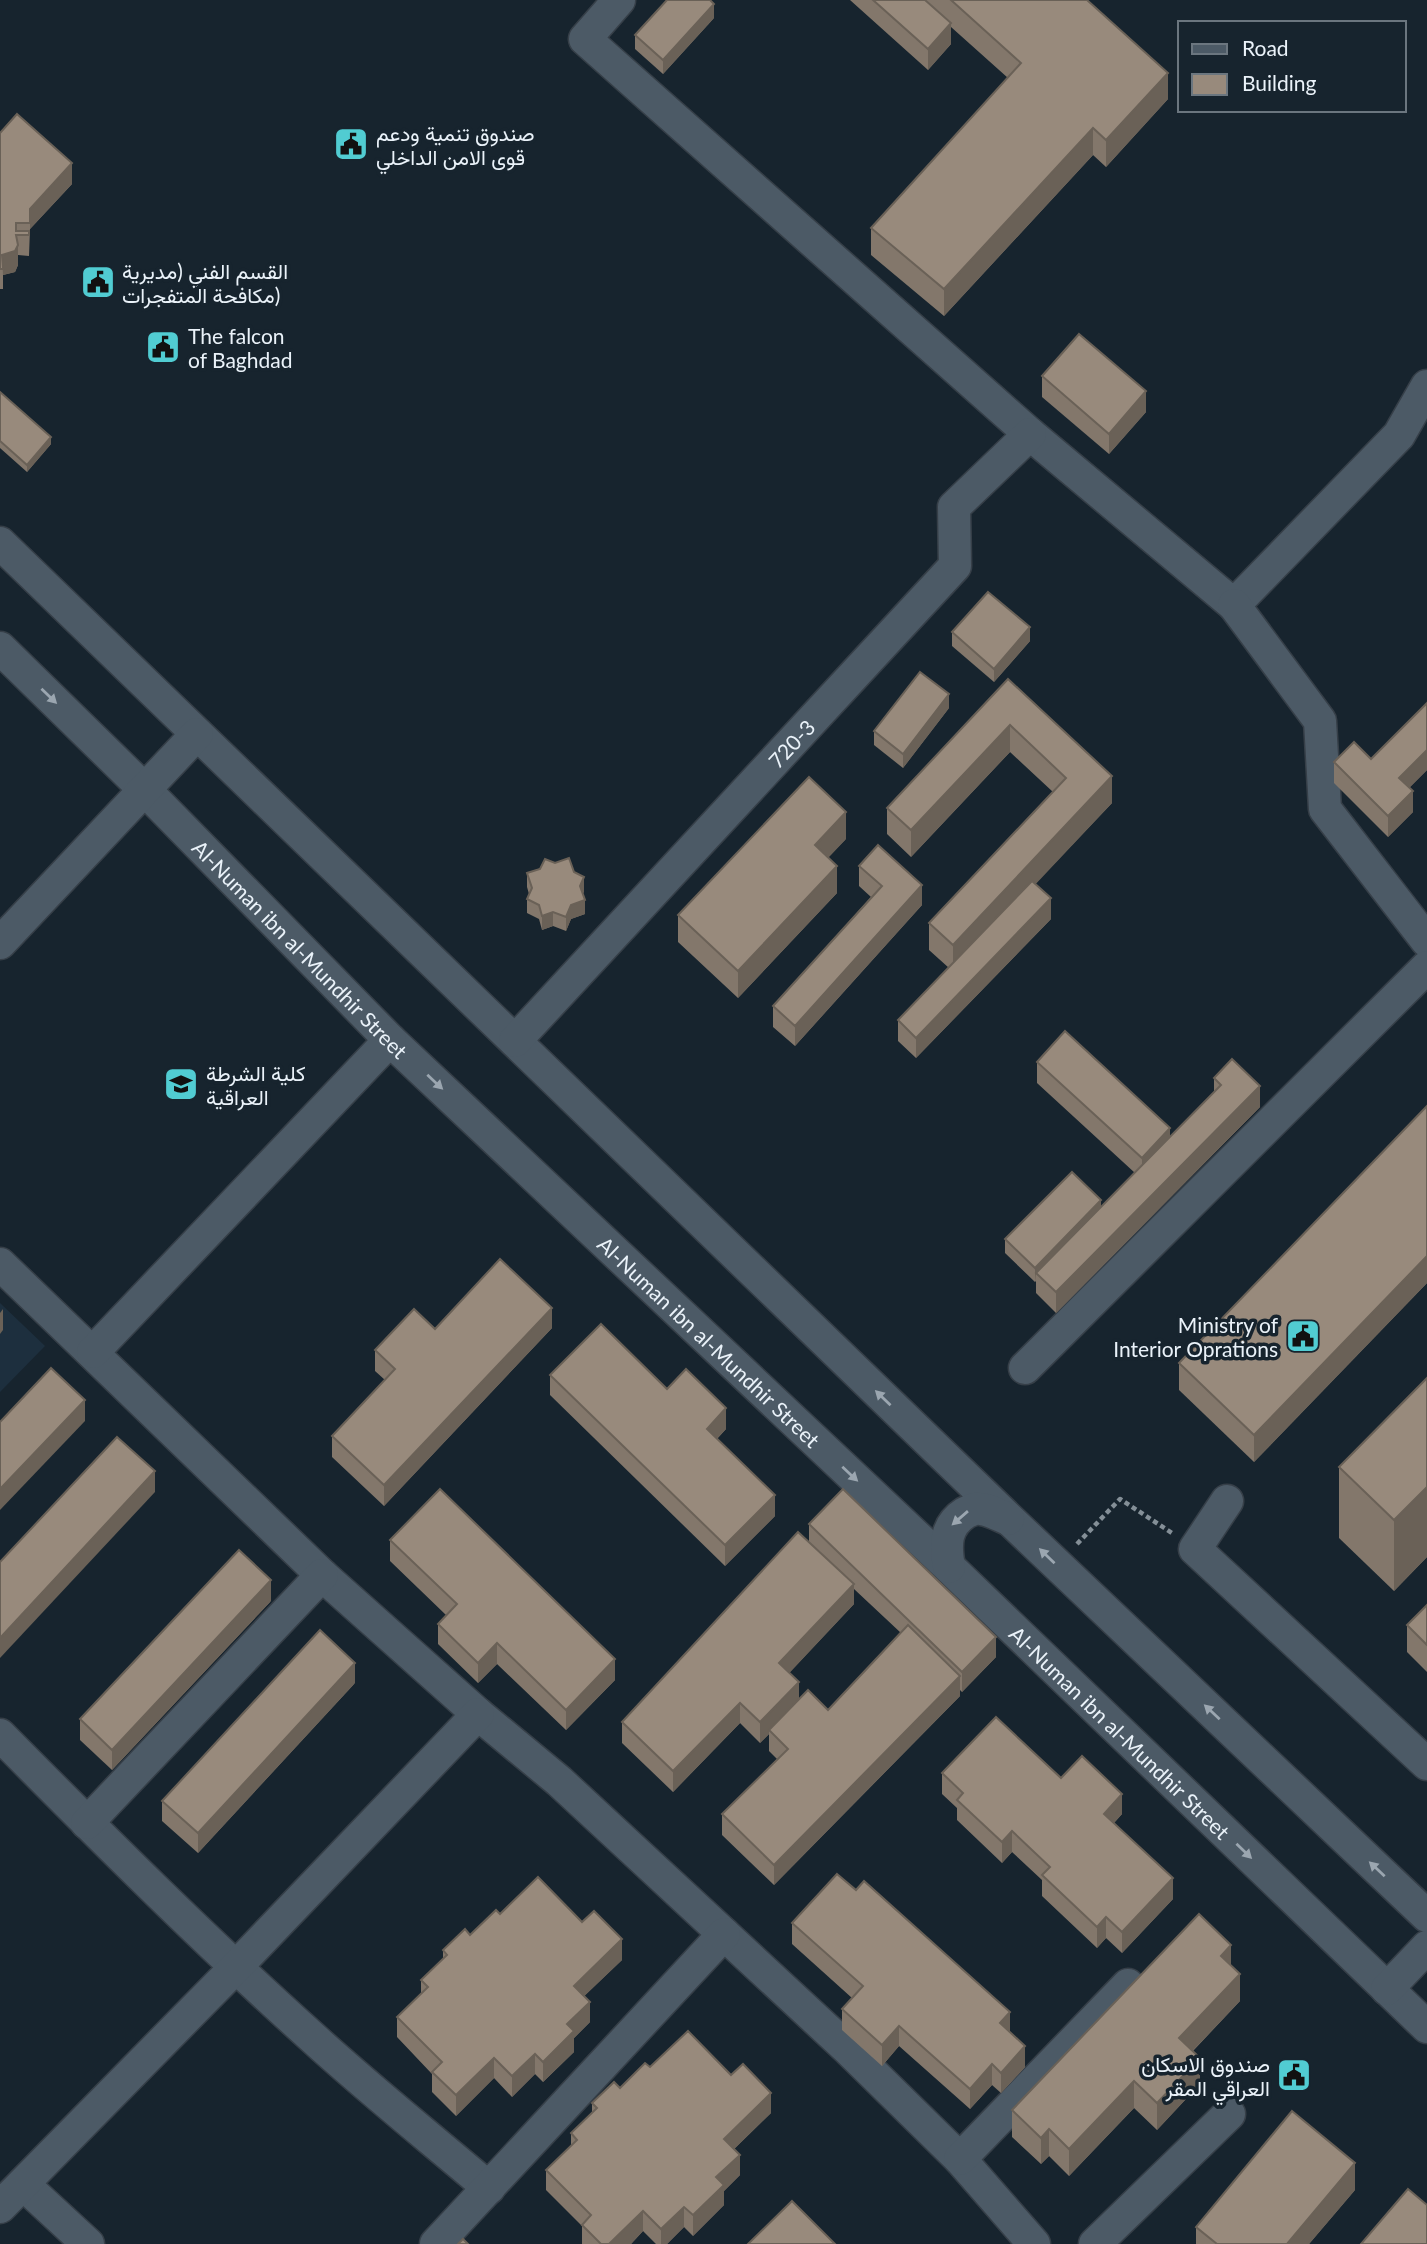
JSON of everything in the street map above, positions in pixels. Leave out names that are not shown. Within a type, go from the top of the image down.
[{"type":"street","points":[[620,0],[585,38],[1030,434],[1234,605],[1320,721],[1325,809],[1427,941]]},
{"type":"street","points":[[1234,605],[1399,435],[1427,386]]},
{"type":"street","name":"720-3","points":[[515,1041],[955,566],[954,507],[1030,434]]},
{"type":"street","points":[[0,543],[1009,1519],[1427,1916]]},
{"type":"street","name":"Al-Numan ibn al-Mundhir Street","points":[[0,649],[145,790],[390,1040],[949,1567],[1427,2027]]},
{"type":"street","points":[[0,943],[197,734]]},
{"type":"street","points":[[1025,1368],[1427,967]]},
{"type":"street","points":[[93,1352],[390,1040]]},
{"type":"street","points":[[0,1264],[322,1575],[478,1714],[559,1781],[849,2050],[960,2159],[1034,2244]]},
{"type":"street","points":[[1227,1501],[1195,1549],[1427,1764]]},
{"type":"street","points":[[949,1567],[946,1543],[949,1530],[958,1518],[972,1509],[982,1509],[1009,1519]]},
{"type":"street","points":[[87,1823],[322,1575]]},
{"type":"street","points":[[0,2207],[236,1967],[478,1714]]},
{"type":"street","points":[[0,1735],[236,1967],[314,2039],[489,2188]]},
{"type":"street","points":[[436,2244],[724,1934]]},
{"type":"street","points":[[1387,1989],[1427,1947]]},
{"type":"street","points":[[960,2159],[1128,1985]]},
{"type":"street","points":[[1095,2244],[1229,2114]]},
{"type":"street","points":[[23,2184],[88,2244]]},
{"type":"path","points":[[1056,1564],[1121,1499],[1195,1549]]},
{"type":"shaded area","points":[[0,1303],[45,1346],[0,1392]]},
{"type":"building","points":[[667,0],[710,0],[714,4],[663,60],[635,35]]},
{"type":"building","points":[[873,0],[925,0],[951,23],[928,49]]},
{"type":"building","points":[[951,0],[1087,0],[1168,73],[1106,140],[1093,128],[944,289],[871,228],[1021,63]]},
{"type":"building","points":[[17,114],[72,163],[30,209],[30,223],[16,223],[16,231],[29,231],[29,235],[16,235],[18,245],[15,251],[2,255],[3,269],[0,269],[0,133]]},
{"type":"building","points":[[1079,334],[1146,391],[1109,434],[1042,376]]},
{"type":"building","points":[[0,392],[51,437],[27,465],[0,441]]},
{"type":"building","points":[[988,592],[1030,627],[994,669],[952,632]]},
{"type":"building","points":[[920,672],[949,694],[903,754],[874,731]]},
{"type":"building","points":[[1008,679],[1112,776],[953,945],[929,923],[1066,778],[1010,725],[911,830],[887,808]]},
{"type":"building","points":[[1427,703],[1427,750],[1399,778],[1413,791],[1388,816],[1334,762],[1354,742],[1371,759]]},
{"type":"building","points":[[809,777],[846,812],[815,845],[837,866],[738,971],[678,915]]},
{"type":"building","points":[[878,845],[922,885],[795,1026],[773,1006],[882,886],[859,866]]},
{"type":"building","points":[[569,858],[574,872],[584,877],[580,886],[585,900],[571,905],[566,917],[553,912],[542,916],[539,905],[527,899],[532,888],[527,873],[540,869],[545,859],[555,863]]},
{"type":"building","points":[[1032,881],[1051,898],[916,1038],[898,1020]]},
{"type":"building","points":[[1065,1031],[1170,1128],[1142,1158],[1037,1062]]},
{"type":"building","points":[[1232,1059],[1260,1086],[1056,1292],[1036,1273],[1221,1085],[1214,1078]]},
{"type":"building","name":"Ministry of Interior Oprations","points":[[1427,1106],[1427,1256],[1254,1435],[1179,1363]]},
{"type":"building","points":[[1072,1172],[1101,1200],[1035,1268],[1005,1239]]},
{"type":"building","points":[[500,1259],[552,1308],[384,1485],[332,1436],[395,1369],[375,1350],[414,1309],[435,1329]]},
{"type":"building","points":[[601,1324],[667,1389],[686,1369],[726,1408],[707,1429],[775,1495],[725,1545],[550,1375]]},
{"type":"building","points":[[51,1368],[85,1400],[0,1489],[0,1422]]},
{"type":"building","points":[[1427,1378],[1427,1487],[1394,1520],[1339,1467]]},
{"type":"building","points":[[117,1437],[155,1471],[0,1638],[0,1562]]},
{"type":"building","points":[[440,1489],[615,1659],[566,1710],[497,1643],[478,1663],[438,1624],[457,1604],[390,1540]]},
{"type":"building","points":[[843,1489],[996,1637],[962,1672],[809,1524]]},
{"type":"building","points":[[798,1532],[854,1584],[779,1663],[799,1682],[760,1722],[740,1703],[673,1771],[622,1722]]},
{"type":"building","points":[[239,1550],[271,1580],[112,1750],[80,1719]]},
{"type":"building","points":[[1427,1605],[1427,1645],[1407,1625]]},
{"type":"building","points":[[908,1625],[960,1676],[774,1865],[722,1814],[788,1749],[769,1730],[808,1690],[828,1710]]},
{"type":"building","points":[[320,1630],[355,1663],[198,1833],[162,1801]]},
{"type":"building","points":[[996,1717],[1061,1778],[1082,1756],[1122,1794],[1104,1814],[1173,1878],[1122,1932],[1106,1917],[1097,1927],[1042,1875],[1050,1867],[1012,1831],[1002,1842],[957,1800],[963,1793],[942,1773]]},
{"type":"building","points":[[837,1874],[856,1890],[864,1881],[1010,2012],[1000,2023],[1025,2046],[1001,2073],[992,2064],[970,2089],[899,2026],[882,2045],[842,2009],[863,1986],[792,1923]]},
{"type":"building","points":[[538,1877],[582,1922],[594,1911],[622,1939],[574,1986],[590,2002],[567,2024],[574,2031],[543,2062],[535,2054],[512,2076],[494,2058],[456,2095],[432,2072],[442,2062],[397,2017],[428,1987],[421,1980],[447,1955],[443,1950],[465,1929],[470,1935],[496,1910],[500,1914]]},
{"type":"building","points":[[1199,1914],[1231,1945],[1221,1956],[1240,1974],[1179,2038],[1200,2058],[1157,2103],[1134,2081],[1069,2149],[1049,2129],[1041,2138],[1012,2110]]},
{"type":"building","points":[[688,2031],[731,2075],[743,2064],[771,2093],[724,2139],[740,2155],[716,2177],[724,2185],[693,2215],[684,2207],[661,2229],[643,2211],[609,2244],[601,2244],[582,2225],[591,2215],[546,2170],[577,2140],[571,2133],[597,2108],[592,2103],[614,2082],[620,2088],[645,2063],[650,2067]]},
{"type":"building","points":[[1292,2111],[1355,2163],[1287,2244],[1217,2244],[1196,2227]]},
{"type":"building","points":[[1408,2189],[1427,2205],[1427,2244],[1361,2244]]},
{"type":"building","points":[[792,2201],[835,2244],[748,2244]]},
{"type":"place","name":"صندوق تنمية ودعم قوى الامن الداخلي","points":[[351,144]]},
{"type":"place","name":"القسم الفني (مديرية مكافحة المتفجرات)","points":[[98,282]]},
{"type":"place","name":"The falcon of Baghdad","points":[[163,347]]},
{"type":"place","name":"كلية الشرطة العراقية","points":[[181,1084]]},
{"type":"place","name":"Ministry of Interior Oprations","points":[[1303,1336]]},
{"type":"place","name":"صندوق الاسكان العراقي المقر","points":[[1294,2075]]}]
